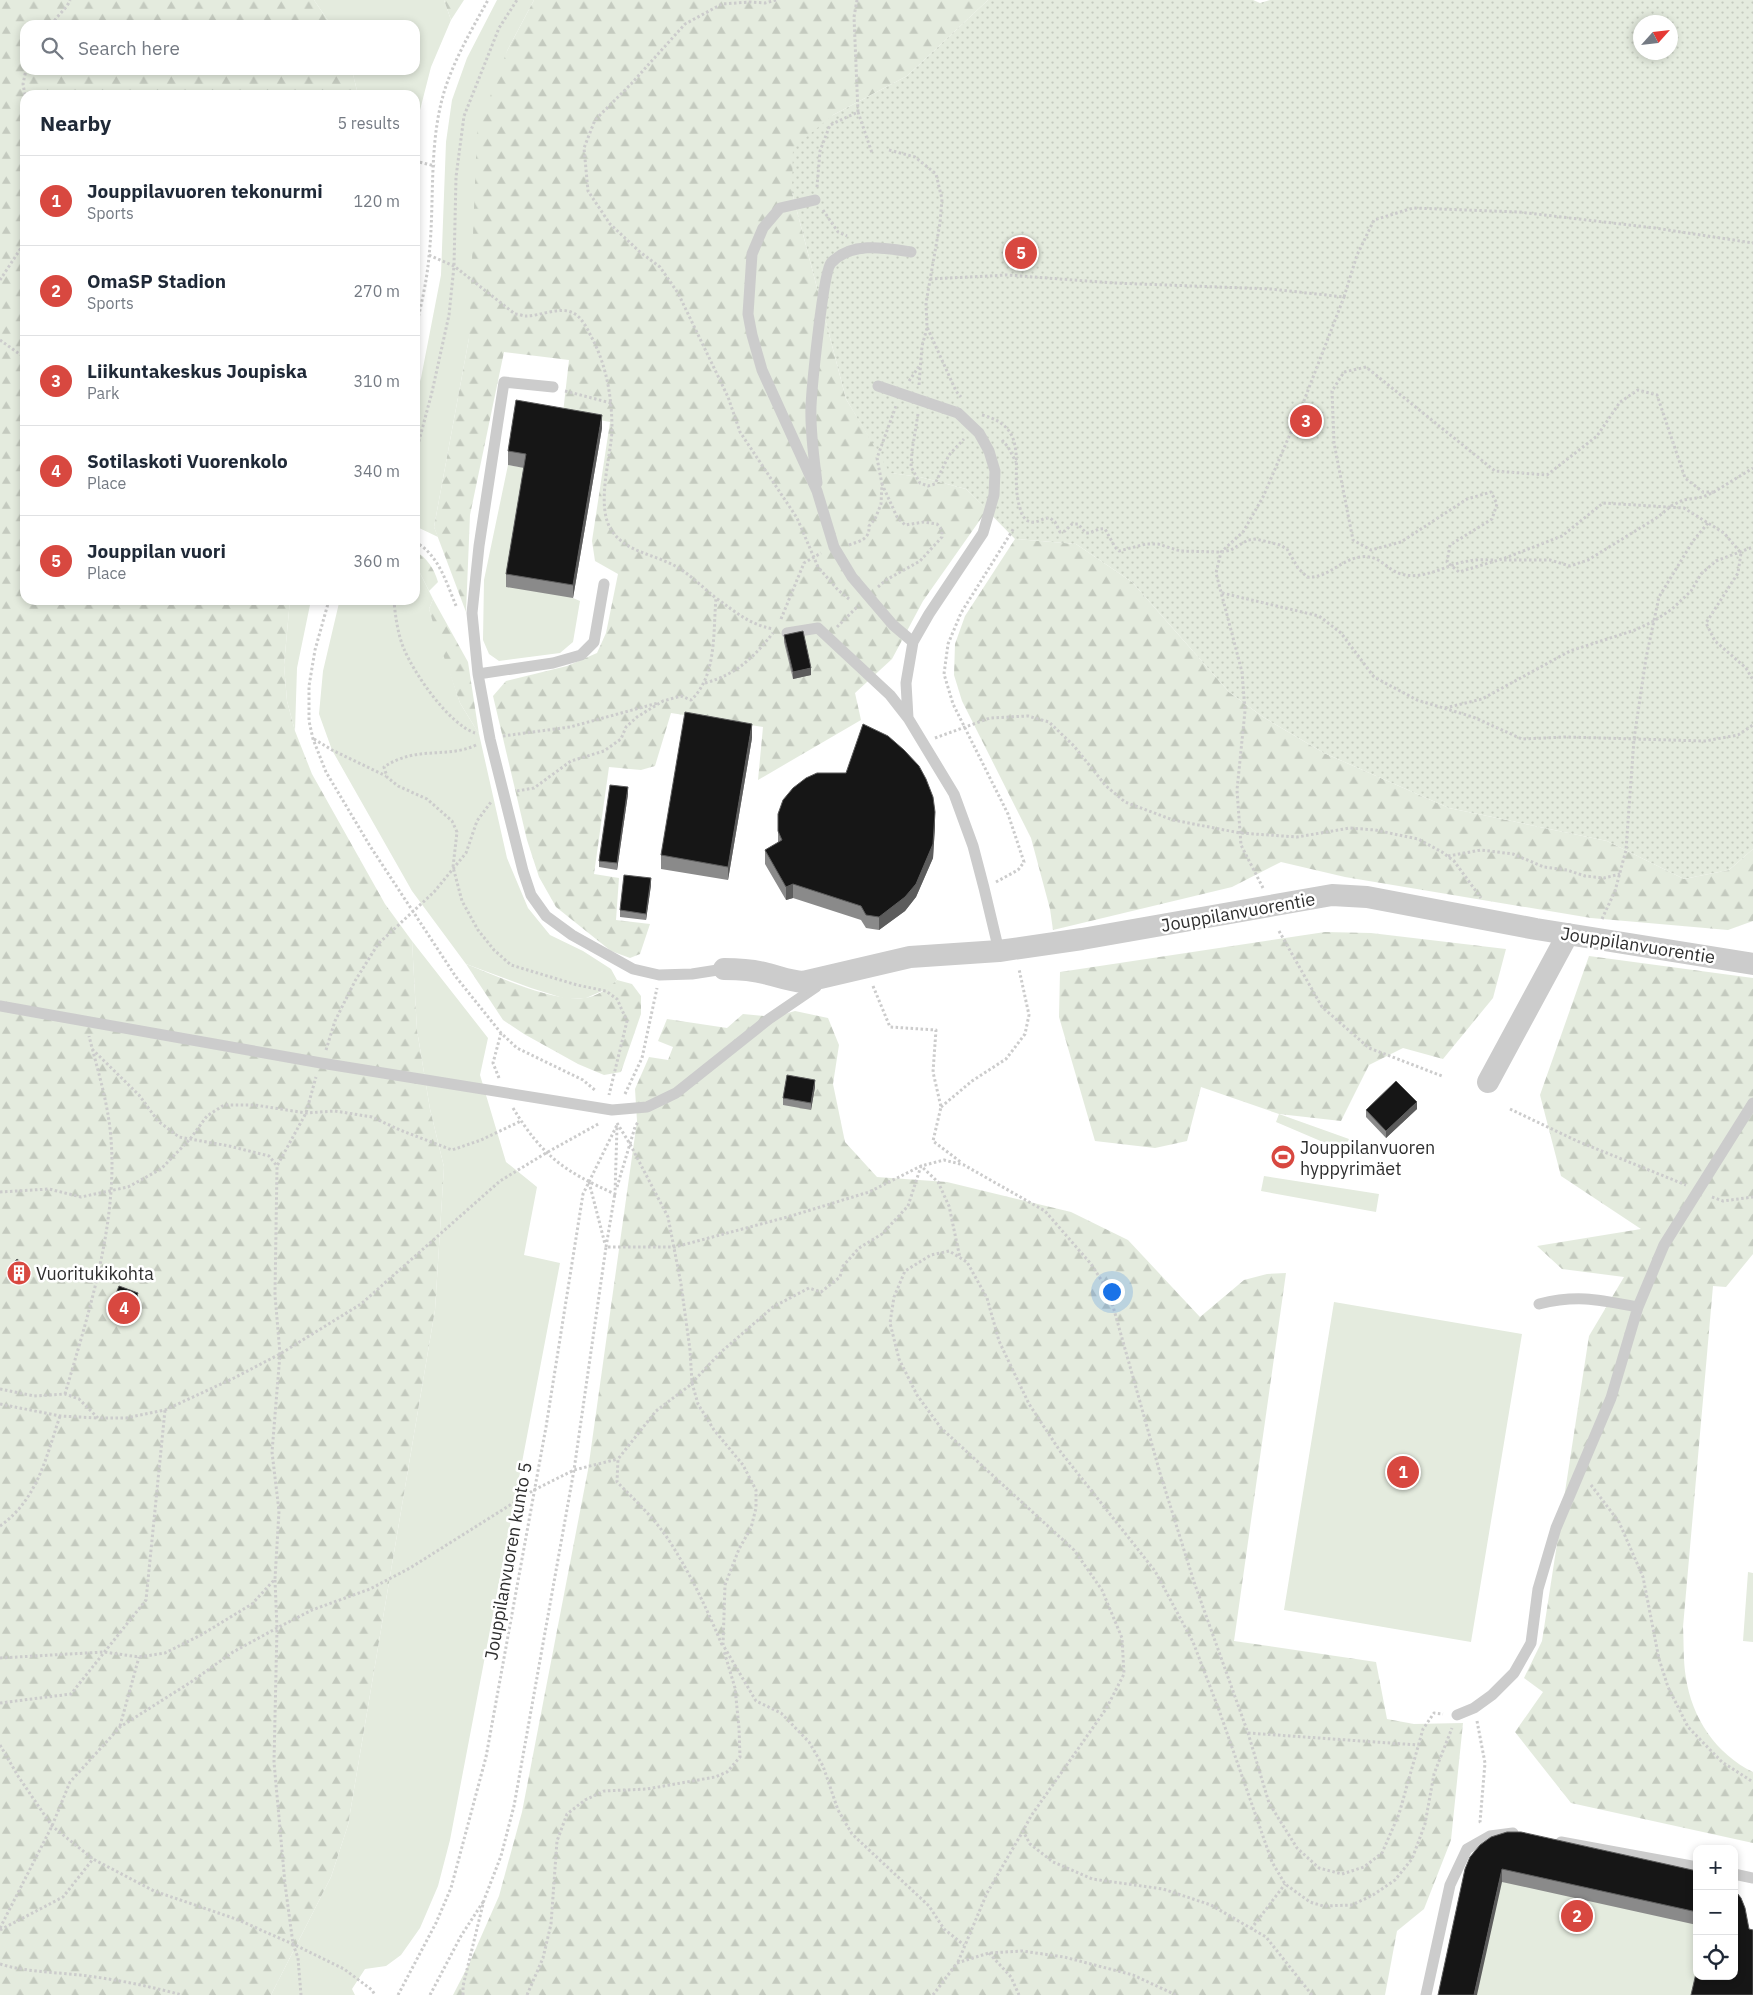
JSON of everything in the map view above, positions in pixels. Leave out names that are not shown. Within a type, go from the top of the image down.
[{"type":"street","name":"Jouppilanvuorentie","points":[[724,969],[746,970],[789,981],[803,982],[910,957],[1008,955],[1082,939],[1332,895],[1367,897],[1568,934],[1753,964]]},
{"type":"street","points":[[1488,1082],[1568,934]]},
{"type":"lane","points":[[815,200],[780,208],[763,228],[752,254],[748,314],[752,335],[762,370],[818,494],[836,549],[852,577],[893,625],[913,642]]},
{"type":"lane","points":[[818,494],[811,406],[823,289],[830,264],[847,251],[877,248],[911,252]]},
{"type":"lane","points":[[553,387],[504,382],[479,546],[472,613],[478,674],[490,738],[503,795],[531,895],[546,916],[572,935],[633,969],[659,976],[692,974],[724,969]]},
{"type":"lane","points":[[878,386],[958,413],[979,433],[989,451],[994,471],[994,495],[983,534],[929,614],[913,642],[906,683],[908,718]]},
{"type":"lane","points":[[478,674],[553,663],[581,655],[594,642],[604,584]]},
{"type":"lane","points":[[786,632],[818,628],[890,695],[908,718],[954,794],[1008,955]]},
{"type":"lane","points":[[0,1006],[321,1063],[614,1110],[647,1107],[676,1093],[769,1019],[816,987],[823,977]]},
{"type":"lane","points":[[1457,1714],[1474,1708],[1492,1695],[1514,1673],[1531,1643],[1538,1588],[1556,1528],[1612,1398],[1638,1307],[1664,1245],[1753,1103]]},
{"type":"lane","points":[[1539,1304],[1581,1297],[1638,1307]]},
{"type":"lane","points":[[1426,1995],[1450,1884],[1467,1849],[1490,1836],[1512,1832],[1522,1834]]},
{"type":"lane","points":[[1551,1840],[1693,1866]]},
{"type":"lane","points":[[1738,1875],[1753,1878]]},
{"type":"path","points":[[56,20],[70,0]]},
{"type":"path","points":[[420,306],[430,255],[436,133],[445,90],[464,44],[488,0]]},
{"type":"path","points":[[420,437],[449,315],[454,266],[456,176],[464,116],[499,28],[517,0]]},
{"type":"path","points":[[776,0],[722,4],[685,24],[631,84],[595,120],[584,148],[588,190],[610,224],[640,252],[660,267],[678,293],[728,397],[740,432],[797,518],[818,567],[838,590],[854,603],[860,604]]},
{"type":"path","points":[[857,0],[854,17],[858,112],[872,152]]},
{"type":"path","points":[[24,90],[25,75]]},
{"type":"path","points":[[858,112],[830,125],[820,151],[815,200],[838,232],[877,248]]},
{"type":"path","points":[[889,150],[915,157],[936,174],[942,199],[940,223],[926,303],[927,327],[922,346],[919,401],[911,467],[920,483],[928,486],[935,484],[949,455],[957,445],[968,436],[979,433],[991,434],[1002,440],[1017,463]]},
{"type":"path","points":[[420,162],[434,166]]},
{"type":"path","points":[[1272,907],[1240,845],[1237,790],[1245,711],[1242,672],[1216,572],[1220,552],[1243,532],[1263,497],[1300,411],[1344,297],[1357,255],[1374,220],[1413,208],[1518,212],[1655,228],[1753,243]]},
{"type":"path","points":[[0,280],[20,250]]},
{"type":"path","points":[[430,255],[454,266],[515,314],[527,316],[562,311],[572,312],[581,318],[594,342],[606,373],[612,431],[604,486],[606,513],[611,530],[627,546],[678,568],[744,619],[758,626],[776,629],[762,647],[742,666],[724,678],[704,683]]},
{"type":"path","points":[[930,279],[1007,275],[1114,283],[1271,289],[1344,297]]},
{"type":"path","points":[[927,327],[956,391],[962,398]]},
{"type":"path","points":[[0,340],[20,354]]},
{"type":"path","points":[[824,634],[840,626],[849,614],[886,580],[920,561],[942,537],[942,530],[937,524],[924,522],[905,525],[897,517],[882,484],[877,458],[901,394],[920,365]]},
{"type":"path","points":[[1714,492],[1704,492],[1685,478],[1657,395],[1638,390],[1620,402],[1597,436],[1547,475],[1495,471],[1366,367],[1344,372],[1332,391],[1334,443],[1353,540],[1370,550],[1401,542],[1467,499],[1491,492],[1497,504],[1492,520],[1450,545],[1447,562],[1459,572],[1499,560],[1562,536],[1602,504],[1684,508],[1724,533],[1740,553],[1738,573],[1706,622],[1715,642],[1746,668],[1753,680]]},
{"type":"path","points":[[553,387],[610,403]]},
{"type":"path","points":[[979,433],[974,412],[996,418],[1012,434],[1017,463],[1016,494],[1022,515],[1028,521],[1034,522],[1050,518],[1055,522],[1060,532],[1065,531],[1072,524],[1078,524],[1086,532],[1090,533],[1097,528],[1105,528],[1115,546],[1119,550],[1124,551],[1146,544],[1158,544],[1180,551],[1220,552],[1231,550],[1248,540],[1256,539],[1280,545],[1287,549],[1298,568],[1307,577],[1314,578],[1323,575],[1344,562],[1359,557],[1371,557],[1401,574],[1431,573],[1468,561],[1550,560],[1570,566],[1588,560],[1658,517],[1671,506],[1683,500],[1703,497],[1714,492],[1753,468]]},
{"type":"path","points":[[780,622],[804,563],[814,556],[866,538],[870,533],[869,526],[875,519],[881,504],[882,484]]},
{"type":"path","points":[[1594,938],[1615,890],[1626,850],[1634,739],[1659,597],[1693,541],[1708,523]]},
{"type":"path","points":[[984,888],[1018,870],[1024,862],[1008,814],[953,704],[944,674],[948,644],[960,613],[1014,528]]},
{"type":"path","points":[[420,544],[424,546],[434,559],[457,609]]},
{"type":"path","points":[[1445,708],[1482,698],[1570,651],[1635,630],[1654,621],[1672,609],[1691,591],[1701,574],[1716,561],[1753,547]]},
{"type":"path","points":[[1222,593],[1319,616],[1341,633],[1374,677],[1417,700],[1473,717],[1522,739],[1566,737],[1705,741],[1738,735],[1753,725]]},
{"type":"path","points":[[386,777],[384,767],[395,760],[412,754],[465,751],[490,738],[570,727],[681,696],[691,700],[700,692],[704,683],[711,654],[716,598]]},
{"type":"path","points":[[328,605],[315,650],[309,686],[309,721],[313,739],[326,772],[370,846],[456,977],[501,1033],[517,1048],[583,1080],[614,1110],[617,1125],[630,1144],[668,1217],[675,1247],[690,1350],[692,1383],[698,1404],[714,1430],[743,1465],[756,1490],[756,1508],[751,1528],[739,1549],[726,1585],[723,1645],[734,1688],[739,1728],[740,1757],[727,1772],[715,1777],[646,1789],[604,1791],[585,1800],[567,1814],[557,1841],[551,1924],[542,1958],[526,1995]]},
{"type":"path","points":[[394,605],[404,649],[424,683],[449,716],[466,730],[490,738]]},
{"type":"path","points":[[301,1995],[298,1958],[293,1944],[277,1806],[274,1762],[277,1628],[275,1579],[280,1511],[272,1452],[280,1354],[275,1296],[277,1166],[306,1113],[334,1020],[355,981],[378,944],[434,892],[452,867],[466,853],[477,821],[494,798],[534,788],[571,761],[604,751],[621,739],[626,727],[664,701]]},
{"type":"path","points":[[923,743],[990,718],[1028,716],[1049,722],[1074,746],[1106,786],[1125,802],[1173,820],[1240,833],[1297,837],[1350,828],[1418,839],[1447,856],[1470,881],[1493,920]]},
{"type":"path","points":[[313,739],[386,777],[398,786],[427,799],[452,821],[457,832],[452,867],[462,901],[478,930],[494,950],[511,964],[577,985],[606,991],[621,1004],[628,1021],[614,1110],[617,1125],[615,1194]]},
{"type":"path","points":[[1447,856],[1481,850],[1513,854],[1544,867],[1567,870],[1585,876],[1604,878],[1620,874]]},
{"type":"path","points":[[1279,931],[1322,1007],[1369,1048],[1442,1076]]},
{"type":"path","points":[[941,1107],[972,1080],[1006,1059],[1025,1034],[1029,1015],[1008,955]]},
{"type":"path","points":[[867,966],[876,996],[890,1027],[936,1030],[933,1072],[941,1107],[933,1141],[964,1165],[1045,1210],[1091,1264],[1109,1292],[1160,1473],[1191,1573],[1248,1733],[1269,1803],[1297,1848],[1318,1868],[1342,1874],[1364,1867],[1382,1853],[1399,1814],[1423,1729],[1434,1713],[1457,1714],[1434,1774],[1425,1824],[1412,1859],[1395,1880],[1373,1895],[1352,1905],[1323,1906],[1310,1902],[1285,1884],[1272,1862],[1193,1642],[1155,1571],[1060,1451],[1029,1404],[999,1341],[987,1298],[967,1262],[949,1251],[930,1255],[906,1271],[894,1297],[890,1323],[899,1359],[916,1395],[941,1428],[1074,1550],[1102,1590],[1122,1638],[1124,1674],[1106,1709],[1041,1801],[1023,1831],[987,1893],[957,1963],[933,1995]]},
{"type":"path","points":[[0,1404],[60,1416],[98,1418],[126,1418],[164,1410],[234,1378],[280,1354],[361,1304],[500,1181],[614,1110],[642,1058],[659,976]]},
{"type":"path","points":[[65,1394],[95,1284],[112,1177],[109,1122],[85,1021]]},
{"type":"path","points":[[501,1033],[493,1063],[504,1092],[521,1121],[546,1153],[560,1165],[588,1182],[615,1194]]},
{"type":"path","points":[[92,1048],[140,1094],[158,1121],[179,1137],[229,1146],[269,1156],[277,1166]]},
{"type":"path","points":[[0,1192],[49,1189],[82,1197],[128,1187],[161,1169],[190,1140],[207,1116],[224,1105],[255,1105],[306,1113],[335,1111],[372,1117],[452,1150],[481,1140],[521,1121]]},
{"type":"path","points":[[463,1995],[463,1986],[484,1900],[501,1856],[514,1806],[574,1470],[615,1194],[635,1127],[647,1107]]},
{"type":"path","points":[[1510,1109],[1578,1141],[1723,1201],[1753,1197]]},
{"type":"path","name":"Jouppilanvuoren kunto 5","points":[[398,1995],[436,1923],[451,1888],[486,1757],[534,1490],[583,1194],[617,1125]]},
{"type":"path","points":[[606,1247],[675,1247],[791,1216],[870,1192],[921,1166],[944,1160],[964,1165]]},
{"type":"path","points":[[921,1166],[938,1182],[949,1206],[960,1258]]},
{"type":"path","points":[[921,1166],[908,1206],[882,1234],[859,1248],[843,1266],[840,1277],[821,1292],[809,1288],[773,1307],[720,1352],[692,1383],[656,1411],[618,1459],[617,1482],[642,1506],[670,1542],[702,1597],[723,1645],[756,1701],[781,1713],[809,1742],[823,1766],[838,1810],[852,1834],[929,1906],[944,1929],[964,1945]]},
{"type":"path","points":[[588,1182],[606,1247]]},
{"type":"path","points":[[0,1389],[34,1396],[65,1394],[79,1399],[98,1418]]},
{"type":"path","points":[[0,1703],[71,1694],[146,1600],[164,1410]]},
{"type":"path","points":[[0,1526],[14,1516],[40,1477],[60,1416]]},
{"type":"path","points":[[0,1929],[52,1826],[70,1782],[120,1727],[191,1682],[233,1652],[277,1628],[312,1610],[370,1589],[410,1568],[534,1490],[574,1470],[618,1459]]},
{"type":"path","points":[[1580,1471],[1619,1522],[1643,1577],[1659,1659],[1668,1687],[1688,1727],[1722,1762],[1753,1782]]},
{"type":"path","points":[[0,1658],[104,1652],[139,1657],[165,1653],[201,1635],[252,1604],[275,1579]]},
{"type":"path","points":[[120,1727],[139,1657]]},
{"type":"path","points":[[1474,1708],[1486,1763],[1480,1822],[1490,1836]]},
{"type":"path","points":[[1248,1733],[1418,1745]]},
{"type":"path","points":[[0,1745],[18,1776],[52,1826],[93,1859],[154,1891],[236,1919],[293,1944],[344,1969],[372,1990],[375,1995]]},
{"type":"path","points":[[1023,1831],[1030,1844],[1053,1862],[1092,1879],[1164,1889],[1211,1906],[1266,1937],[1312,1995]]},
{"type":"path","points":[[0,1929],[63,1897],[93,1859]]},
{"type":"path","points":[[1251,1929],[1285,1884]]},
{"type":"path","points":[[430,1995],[461,1936],[484,1900]]},
{"type":"path","points":[[957,1963],[989,1953],[1022,1951],[1064,1957],[1133,1975],[1176,1995]]},
{"type":"path","points":[[989,1953],[1011,1977],[1019,1995]]},
{"type":"path","points":[[0,1964],[50,1974],[79,1975],[114,1980],[182,1995]]},
{"type":"green space","points":[[0,0],[314,0],[328,20],[20,20],[20,75],[353,75],[357,90],[20,90],[20,605],[290,605],[284,665],[287,701],[295,731],[312,774],[385,904],[412,941],[417,1030],[430,1109],[444,1167],[435,1310],[348,1825],[331,1877],[271,1995],[0,1995]]},
{"type":"green space","points":[[314,0],[444,0],[451,20],[431,67],[420,110],[420,90],[357,90],[353,75],[420,75],[420,20],[328,20]]},
{"type":"green space","points":[[444,0],[464,0],[451,20]]},
{"type":"green space","points":[[497,0],[534,0],[507,51],[469,338],[434,527],[438,537],[420,528],[420,381],[441,275],[446,142],[452,100],[467,58]]},
{"type":"green space","points":[[534,0],[988,0],[907,76],[833,115],[792,192],[846,399],[891,473],[920,477],[966,489],[987,510],[923,601],[892,659],[855,693],[861,720],[758,780],[763,727],[671,713],[655,766],[641,770],[609,767],[594,874],[619,878],[616,920],[650,924],[640,954],[630,958],[611,951],[556,907],[539,877],[527,840],[493,696],[506,681],[567,666],[597,653],[606,633],[618,574],[595,561],[592,541],[610,422],[563,413],[569,360],[504,352],[470,515],[466,612],[434,527],[469,338],[477,132],[507,51]]},
{"type":"green space","points":[[988,0],[1253,0],[1260,3],[1270,0],[1753,0],[1753,849],[1729,870],[1684,879],[1607,841],[1449,808],[1324,753],[1263,717],[1229,692],[1132,582],[1076,544],[1015,539],[966,489],[920,477],[890,473],[846,399],[792,192],[793,148],[833,115],[907,76]]},
{"type":"green space","points":[[508,465],[526,468],[573,598],[580,601],[573,642],[560,653],[499,661],[489,654],[483,640],[484,580]]},
{"type":"green space","points":[[1015,539],[1076,544],[1132,582],[1229,692],[1263,717],[1324,753],[1449,808],[1607,841],[1684,879],[1729,870],[1753,849],[1753,921],[1728,930],[1591,918],[1345,877],[1281,862],[1232,887],[1053,930],[1050,909],[1031,838],[962,701],[954,675],[955,644],[965,616]]},
{"type":"green space","points":[[420,555],[432,568],[438,582],[429,591],[420,573]]},
{"type":"green space","points":[[420,573],[433,599],[429,609],[460,703],[479,734],[507,858],[528,908],[550,935],[583,951],[611,969],[617,980],[609,988],[586,998],[563,998],[466,964],[412,891],[332,750],[319,714],[323,671],[339,605],[420,605]]},
{"type":"green space","points":[[433,599],[468,662],[479,734],[460,703],[438,640],[429,609]]},
{"type":"green space","points":[[290,605],[310,605],[297,668],[295,731],[287,701],[284,665]]},
{"type":"green space","points":[[1325,932],[1371,933],[1506,949],[1493,998],[1443,1059],[1403,1048],[1369,1065],[1341,1121],[1279,1114],[1201,1087],[1187,1141],[1155,1148],[1095,1141],[1059,1017],[1060,972]]},
{"type":"green space","points":[[412,941],[488,1038],[480,1075],[506,1162],[537,1187],[524,1255],[560,1263],[450,1840],[438,1886],[420,1928],[401,1955],[386,1966],[365,1969],[352,1989],[355,1995],[271,1995],[331,1877],[348,1825],[435,1310],[444,1167],[430,1109],[417,1030]]},
{"type":"green space","points":[[1589,956],[1753,978],[1753,1254],[1726,1287],[1713,1286],[1683,1627],[1686,1678],[1689,1693],[1700,1721],[1717,1745],[1753,1772],[1753,1843],[1571,1803],[1515,1732],[1543,1692],[1524,1678],[1542,1641],[1589,1336],[1624,1277],[1562,1269],[1537,1246],[1641,1229],[1561,1176],[1540,1095]]},
{"type":"green space","points":[[466,964],[524,987],[555,996],[570,998],[593,996],[617,980],[632,984],[641,996],[641,1014],[621,1072],[604,1075],[578,1064],[503,1020]]},
{"type":"green space","points":[[795,1011],[828,1018],[839,1045],[833,1084],[845,1142],[877,1177],[947,1182],[1071,1212],[1128,1240],[1200,1317],[1244,1280],[1267,1274],[1286,1273],[1234,1641],[1376,1662],[1387,1719],[1414,1724],[1463,1723],[1451,1840],[1424,1909],[1397,1931],[1385,1995],[453,1995],[499,1896],[522,1812],[588,1470],[637,1121],[635,1089],[649,1057],[668,1060],[673,1047],[658,1041],[667,1019],[727,1028],[743,1014],[774,1017]]},
{"type":"green space","points":[[1279,1114],[1349,1139],[1344,1151],[1276,1122]]},
{"type":"green space","points":[[1264,1176],[1379,1194],[1376,1212],[1261,1191]]},
{"type":"green space","points":[[1334,1302],[1522,1334],[1471,1642],[1284,1610]]},
{"type":"green space","points":[[1748,1572],[1753,1573],[1753,1642],[1743,1641]]},
{"type":"green space","points":[[1470,1871],[1693,1885],[1693,1980],[1738,1980],[1753,1995],[1441,1995]]},
{"type":"building","points":[[516,400],[602,415],[573,585],[506,574],[526,454],[508,451]]},
{"type":"building","points":[[803,631],[811,668],[793,672],[784,635]]},
{"type":"building","points":[[685,712],[752,724],[728,867],[661,855]]},
{"type":"building","points":[[863,724],[888,736],[919,766],[933,797],[935,812],[933,844],[916,884],[905,897],[879,917],[866,915],[861,906],[793,884],[786,887],[765,850],[782,840],[778,831],[778,814],[783,800],[793,788],[806,778],[817,773],[846,773]]},
{"type":"building","points":[[610,785],[628,787],[617,863],[599,861]]},
{"type":"building","points":[[624,875],[651,878],[646,914],[620,910]]},
{"type":"building","points":[[787,1075],[815,1080],[811,1103],[783,1098]]},
{"type":"building","points":[[1396,1081],[1417,1102],[1386,1131],[1366,1110]]},
{"type":"building","name":"Vuoritukikohta","points":[[17,1259],[30,1270],[21,1281],[8,1270]]},
{"type":"building","points":[[119,1286],[138,1293],[129,1317],[110,1309]]},
{"type":"building","points":[[1507,1832],[1521,1832],[1693,1870],[1693,1911],[1502,1869],[1474,1995],[1438,1995],[1465,1869],[1470,1857],[1480,1845],[1491,1837]]},
{"type":"building","points":[[1738,1894],[1745,1908],[1749,1929],[1753,1930],[1753,1995],[1691,1995],[1694,1980],[1738,1980]]},
{"type":"place","name":"Jouppilan vuori","points":[[1021,253]]},
{"type":"place","name":"Liikuntakeskus Joupiska","points":[[1306,421]]},
{"type":"place","name":"Jouppilanvuoren hyppyrimäet","points":[[1283,1157]]},
{"type":"place","name":"Vuoritukikohta","points":[[19,1273]]},
{"type":"place","name":"Sotilaskoti Vuorenkolo","points":[[124,1308]]},
{"type":"place","name":"Jouppilavuoren tekonurmi","points":[[1403,1472]]},
{"type":"place","name":"OmaSP Stadion","points":[[1577,1916]]}]
